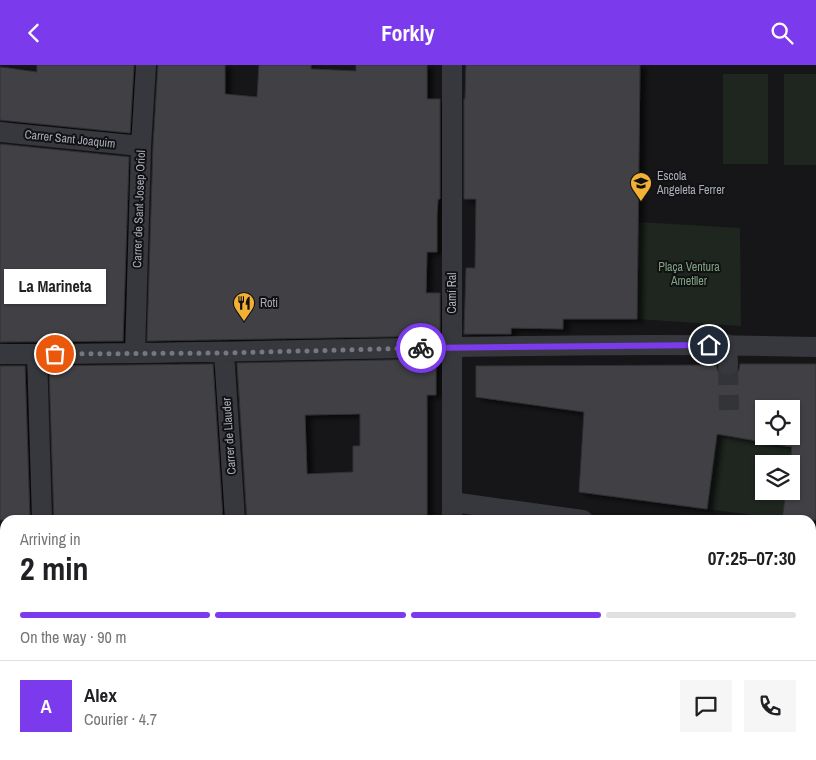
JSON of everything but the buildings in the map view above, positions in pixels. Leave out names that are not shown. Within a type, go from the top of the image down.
[{"type":"street","name":"Carrer de Sant Josep Oriol","points":[[135,353],[141,146],[146,65]]},
{"type":"street","name":"Camí Ral","points":[[452,65],[452,511]]},
{"type":"street","name":"Carrer Sant Joaquim","points":[[0,132],[141,146]]},
{"type":"street","points":[[728,344],[728,365]]},
{"type":"street","points":[[0,354],[224,353],[452,346],[728,344],[816,347]]},
{"type":"street","name":"Carrer de Llauder","points":[[224,353],[236,515]]},
{"type":"street","points":[[37,354],[42,515]]},
{"type":"street","points":[[452,511],[510,515]]},
{"type":"green space","points":[[723,74],[768,74],[768,164],[723,164]]},
{"type":"green space","points":[[784,74],[816,74],[816,165],[784,165]]},
{"type":"green space","name":"Plaça Ventura Ametller","points":[[638,222],[740,228],[741,326],[637,319]]},
{"type":"green space","points":[[717,410],[743,438],[755,440],[755,445],[792,447],[791,455],[755,455],[755,500],[785,500],[783,515],[752,515],[707,509],[717,434]]},
{"type":"tunnel","points":[[728,365],[729,410]]},
{"type":"way so far","points":[[55,354],[224,353],[421,348]]},
{"type":"place","name":"Escola Angeleta Ferrer","points":[[641,202]]},
{"type":"place","name":"Roti","points":[[244,322]]},
{"type":"place","name":"La Marineta","points":[[55,354]]},
{"type":"route","points":[[421,348],[452,346],[709,345]]}]
